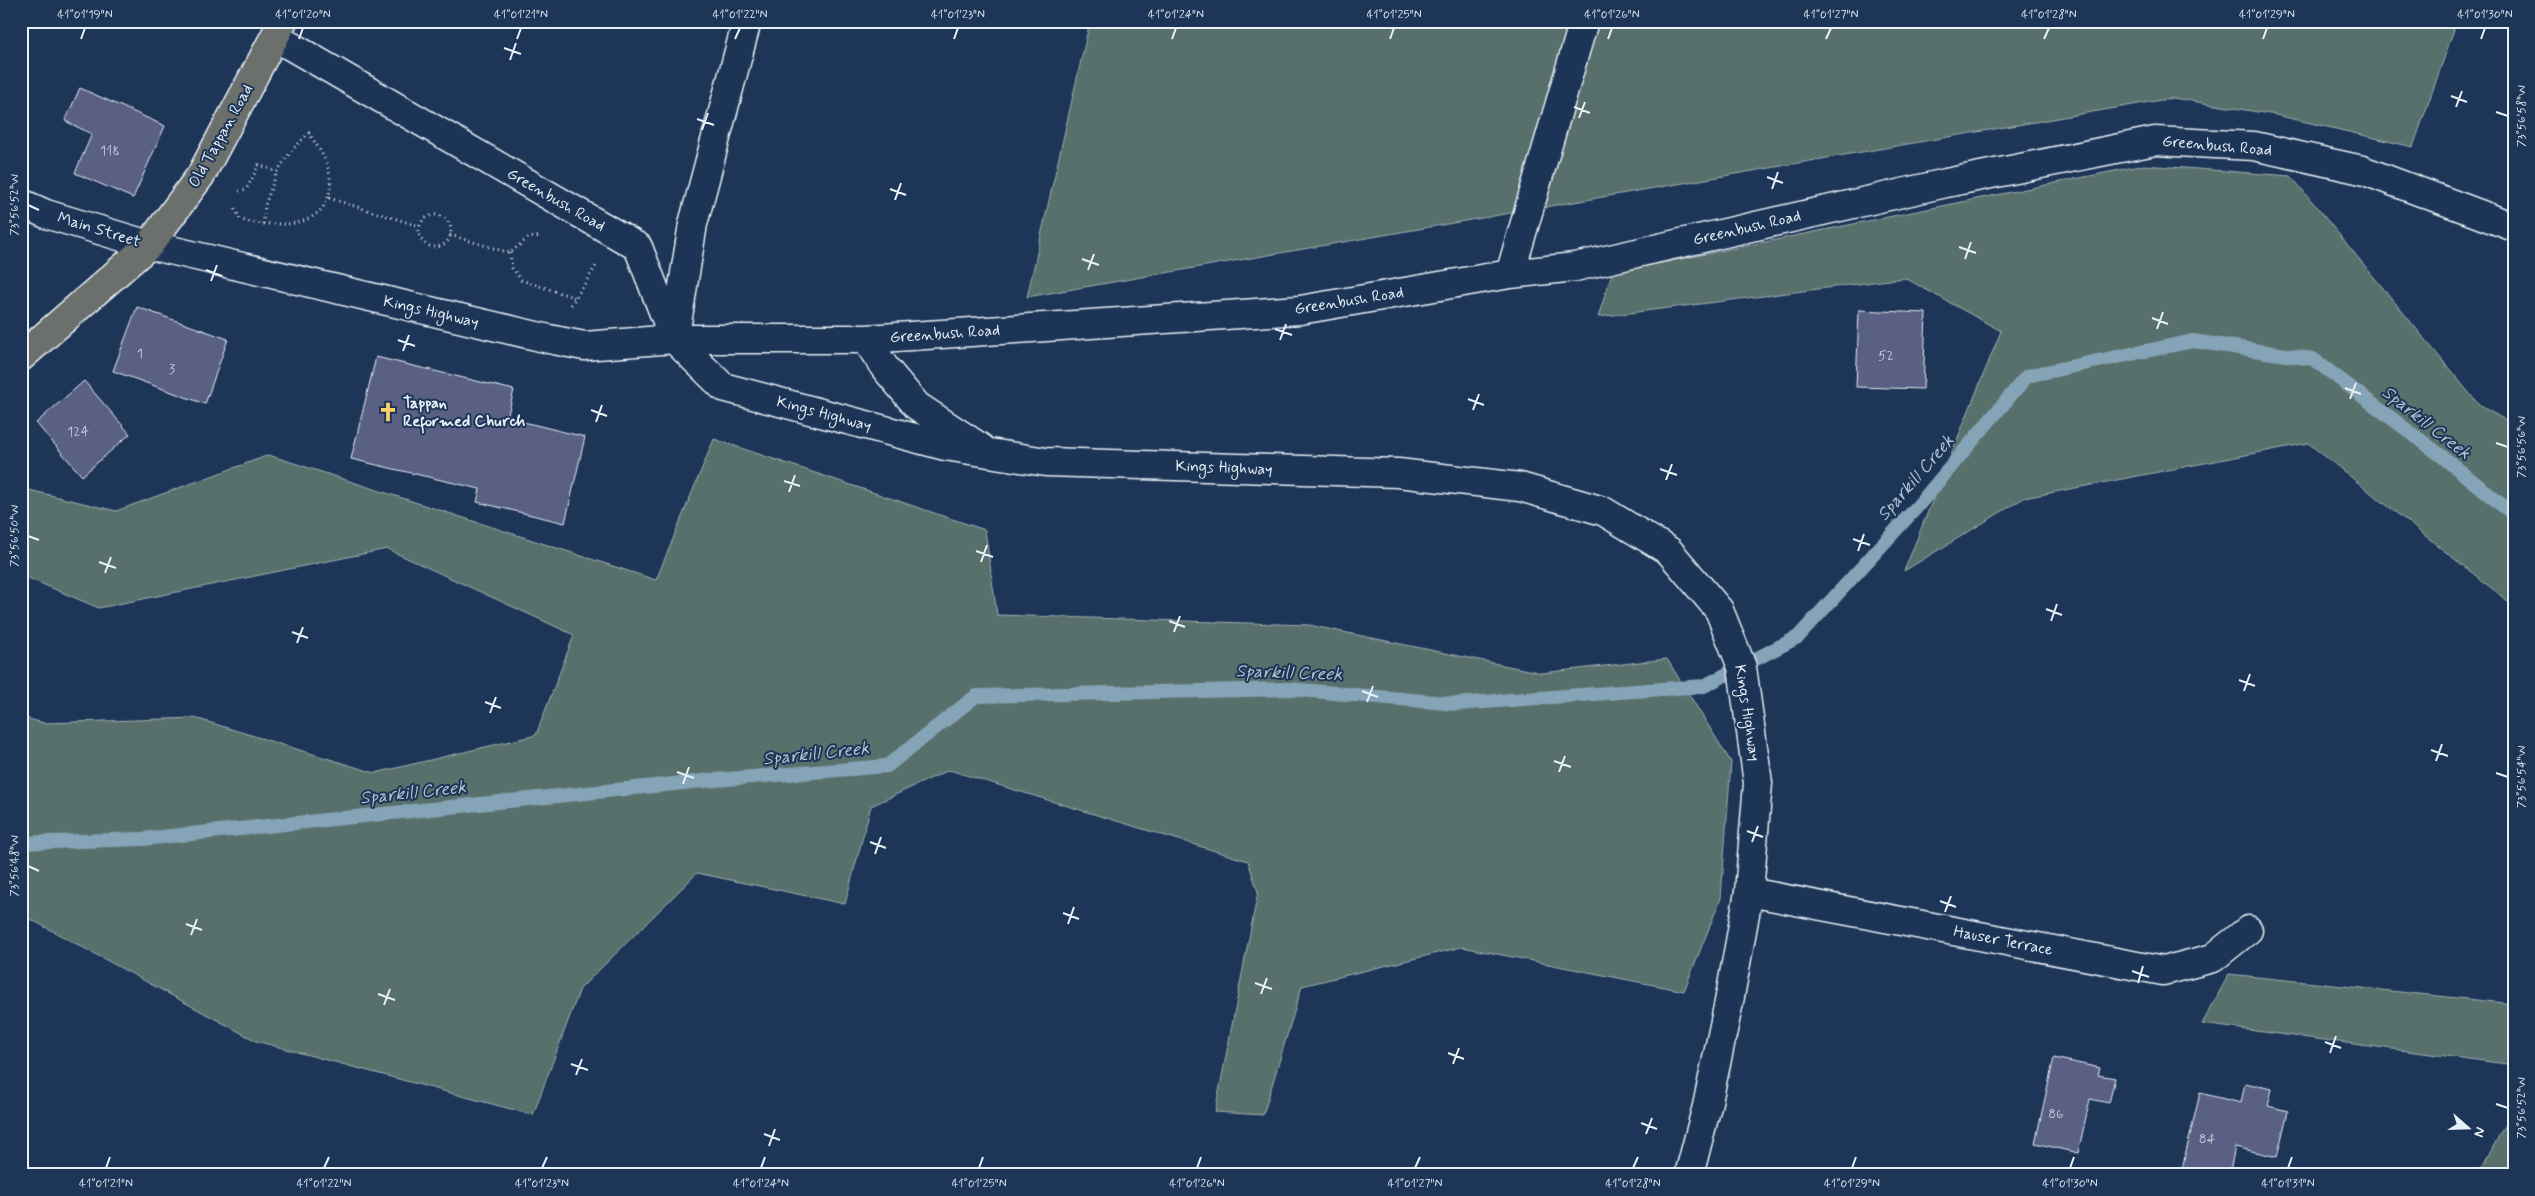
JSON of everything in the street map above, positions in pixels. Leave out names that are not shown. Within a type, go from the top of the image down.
[{"type":"main road","name":"Old Tappan Road","points":[[21,357],[149,245],[201,175],[279,29]]},
{"type":"street","points":[[674,339],[693,224],[747,21]]},
{"type":"street","points":[[1510,274],[1584,21]]},
{"type":"street","name":"Greenbush Road","points":[[279,29],[638,247],[674,339],[866,339],[1300,310],[1510,274],[1575,267],[1946,183],[2155,141],[2254,146],[2362,170],[2514,227]]},
{"type":"street","name":"Main Street","points":[[21,203],[46,214],[149,245]]},
{"type":"street","name":"Kings Highway","points":[[149,245],[584,346],[674,339],[723,387],[945,446],[1046,462],[1398,473],[1520,487],[1603,512],[1669,551],[1719,610],[1742,667],[1758,783],[1749,892],[1707,1106],[1689,1175]]},
{"type":"street","points":[[866,339],[884,368],[917,406],[989,453]]},
{"type":"street","name":"Hauser Terrace","points":[[1749,892],[2163,971],[2213,958],[2248,930]]},
{"type":"path","points":[[235,209],[240,219],[251,223],[263,224],[302,222],[314,217],[329,198],[330,181],[324,157],[309,133],[292,150],[277,172],[265,205],[263,224]]},
{"type":"path","points":[[239,190],[246,190],[259,165],[277,172]]},
{"type":"path","points":[[329,198],[419,226]]},
{"type":"path","points":[[436,215],[446,220],[450,235],[445,243],[431,246],[420,237],[419,226],[426,217],[436,215]]},
{"type":"path","points":[[510,254],[528,238],[549,234]]},
{"type":"path","points":[[450,235],[510,254]]},
{"type":"path","points":[[510,254],[512,268],[522,280],[576,298]]},
{"type":"path","points":[[571,306],[599,261]]},
{"type":"green space","points":[[1090,21],[2457,21],[2413,147],[2276,115],[2173,98],[1027,297]]},
{"type":"green space","points":[[2144,165],[2291,176],[2479,405],[2514,425],[2514,606],[2308,443],[2024,498],[1904,571],[2001,331],[1905,278],[1598,317],[1612,273]]},
{"type":"green space","points":[[714,439],[985,530],[997,615],[1309,625],[1542,673],[1667,659],[1731,762],[1721,898],[1684,991],[1462,947],[1302,986],[1263,1115],[1215,1112],[1258,892],[1248,861],[949,770],[871,806],[845,904],[697,873],[580,989],[533,1115],[256,1041],[21,914],[21,717],[44,723],[195,718],[375,773],[536,735],[574,635],[387,549],[99,608],[21,575],[21,488],[116,511],[269,455],[656,580]]},
{"type":"green space","points":[[2229,974],[2514,1004],[2514,1065],[2202,1024]]},
{"type":"green space","points":[[2514,1107],[2514,1175],[2485,1175],[2480,1172]]},
{"type":"building","points":[[80,88],[165,126],[133,198],[75,173],[92,134],[65,121]]},
{"type":"building","points":[[137,307],[228,339],[205,404],[113,371]]},
{"type":"building","points":[[1859,310],[1926,313],[1923,389],[1856,387]]},
{"type":"building","points":[[376,357],[514,390],[507,418],[585,437],[565,523],[477,502],[480,489],[351,459]]},
{"type":"building","points":[[84,381],[130,434],[82,476],[36,423]]},
{"type":"building","points":[[2054,1058],[2100,1068],[2098,1075],[2115,1078],[2109,1103],[2090,1099],[2078,1153],[2035,1143]]},
{"type":"building","points":[[2245,1083],[2272,1089],[2268,1106],[2288,1111],[2277,1157],[2235,1147],[2229,1175],[2181,1173],[2200,1093],[2241,1103]]},
{"type":"waterway","name":"Sparkill Creek","points":[[21,843],[142,839],[703,781],[887,766],[976,696],[1290,689],[1456,704],[1704,686],[1798,637],[1916,508],[2027,376],[2193,341],[2313,359],[2443,457],[2514,515]]},
{"type":"place","name":"Tappan Reformed Church","points":[[388,412]]}]
